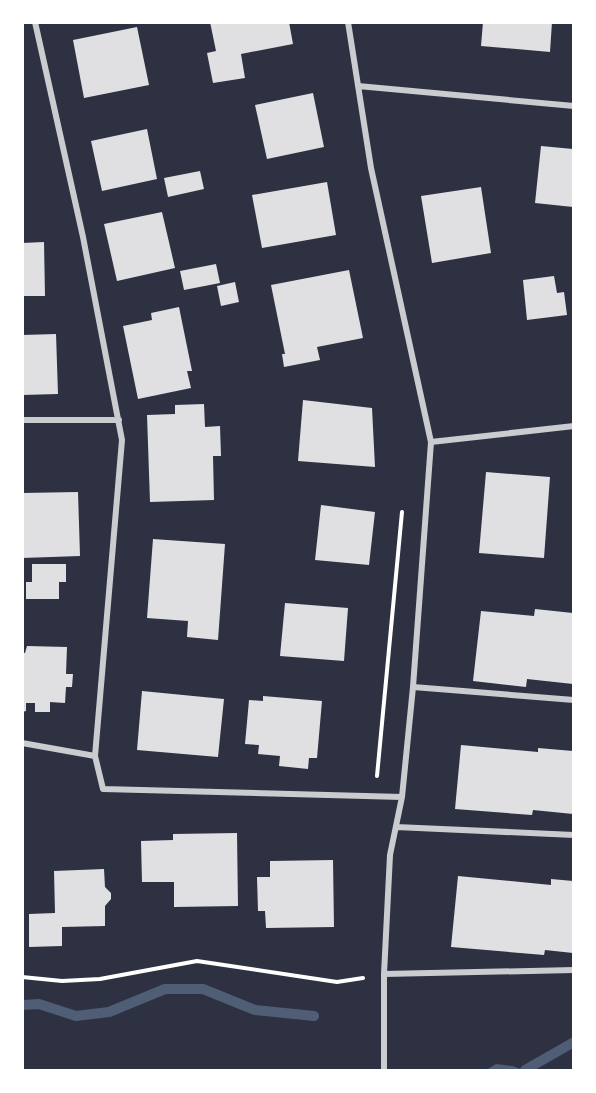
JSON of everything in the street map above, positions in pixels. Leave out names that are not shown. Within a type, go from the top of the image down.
[{"type":"street","points":[[35,22],[83,237],[122,440],[95,756],[103,789],[402,797]]},
{"type":"street","points":[[348,22],[371,168],[431,442],[413,687],[402,797],[390,855],[384,974],[384,1071]]},
{"type":"street","points":[[358,86],[573,106]]},
{"type":"street","points":[[22,420],[119,420]]},
{"type":"street","points":[[431,442],[573,426]]},
{"type":"street","points":[[413,687],[573,700]]},
{"type":"street","points":[[22,743],[95,756]]},
{"type":"street","points":[[396,827],[573,836]]},
{"type":"street","points":[[384,974],[573,970]]},
{"type":"path","points":[[375,796],[403,501]]},
{"type":"path","points":[[22,977],[62,981],[100,979],[197,961],[337,982],[366,977],[366,989]]},
{"type":"water","points":[[496,1064],[513,1066],[523,1070],[486,1070]]},
{"type":"building","points":[[210,22],[289,22],[293,44],[241,54],[245,78],[213,83],[207,53],[216,51]]},
{"type":"building","points":[[483,22],[552,22],[550,52],[481,46]]},
{"type":"building","points":[[137,27],[149,85],[84,98],[73,40]]},
{"type":"building","points":[[313,93],[324,147],[267,159],[255,105]]},
{"type":"building","points":[[147,129],[157,179],[102,191],[91,141]]},
{"type":"building","points":[[541,146],[573,149],[573,207],[535,203]]},
{"type":"building","points":[[200,171],[204,189],[168,197],[164,178]]},
{"type":"building","points":[[327,182],[336,235],[262,248],[252,195]]},
{"type":"building","points":[[481,187],[491,253],[432,263],[421,196]]},
{"type":"building","points":[[162,212],[175,268],[117,281],[104,224]]},
{"type":"building","points":[[44,242],[45,296],[22,296],[22,243]]},
{"type":"building","points":[[216,264],[220,283],[184,290],[180,271]]},
{"type":"building","points":[[349,270],[363,338],[317,347],[320,360],[284,367],[282,354],[285,354],[271,285]]},
{"type":"building","points":[[554,276],[557,293],[564,292],[567,315],[527,320],[523,280]]},
{"type":"building","points":[[235,282],[239,302],[221,306],[217,286]]},
{"type":"building","points":[[179,307],[192,371],[187,371],[191,388],[138,399],[123,326],[152,320],[151,313]]},
{"type":"building","points":[[56,334],[58,394],[22,395],[22,335]]},
{"type":"building","points":[[303,400],[372,408],[375,467],[298,461]]},
{"type":"building","points":[[204,404],[205,427],[220,426],[221,456],[213,456],[214,500],[150,502],[147,415],[175,414],[175,405]]},
{"type":"building","points":[[486,472],[550,477],[544,558],[479,553]]},
{"type":"building","points":[[78,492],[80,556],[22,558],[22,493]]},
{"type":"building","points":[[321,505],[375,512],[369,565],[315,560]]},
{"type":"building","points":[[153,539],[225,544],[218,640],[187,637],[188,621],[147,618]]},
{"type":"building","points":[[32,564],[66,564],[66,582],[59,582],[59,599],[26,599],[26,582],[32,582]]},
{"type":"building","points":[[285,603],[348,608],[344,661],[280,656]]},
{"type":"building","points":[[535,609],[573,613],[573,684],[527,679],[526,687],[473,681],[481,611],[534,616]]},
{"type":"building","points":[[27,646],[67,647],[66,674],[73,674],[72,687],[66,687],[65,703],[50,702],[50,712],[35,712],[35,703],[26,703],[26,711],[22,712],[22,653],[25,653]]},
{"type":"building","points":[[142,691],[224,699],[218,757],[137,750]]},
{"type":"building","points":[[263,696],[322,701],[317,758],[309,758],[308,769],[279,766],[280,756],[258,754],[259,745],[245,744],[249,700],[263,701]]},
{"type":"building","points":[[461,745],[538,752],[538,748],[573,751],[573,814],[533,810],[532,815],[455,809]]},
{"type":"building","points":[[237,833],[238,906],[174,907],[174,882],[142,882],[141,841],[173,840],[173,834]]},
{"type":"building","points":[[333,860],[334,927],[266,928],[265,911],[258,911],[257,877],[270,877],[270,861]]},
{"type":"building","points":[[104,869],[105,887],[111,893],[111,899],[105,906],[105,926],[62,927],[62,946],[29,947],[29,914],[55,913],[54,871]]},
{"type":"building","points":[[458,876],[551,885],[551,879],[573,881],[573,953],[545,950],[544,955],[451,947]]},
{"type":"waterway","points":[[22,1005],[39,1004],[76,1016],[109,1012],[165,989],[203,989],[255,1010],[314,1016]]},
{"type":"waterway","points":[[525,1070],[574,1042]]}]
